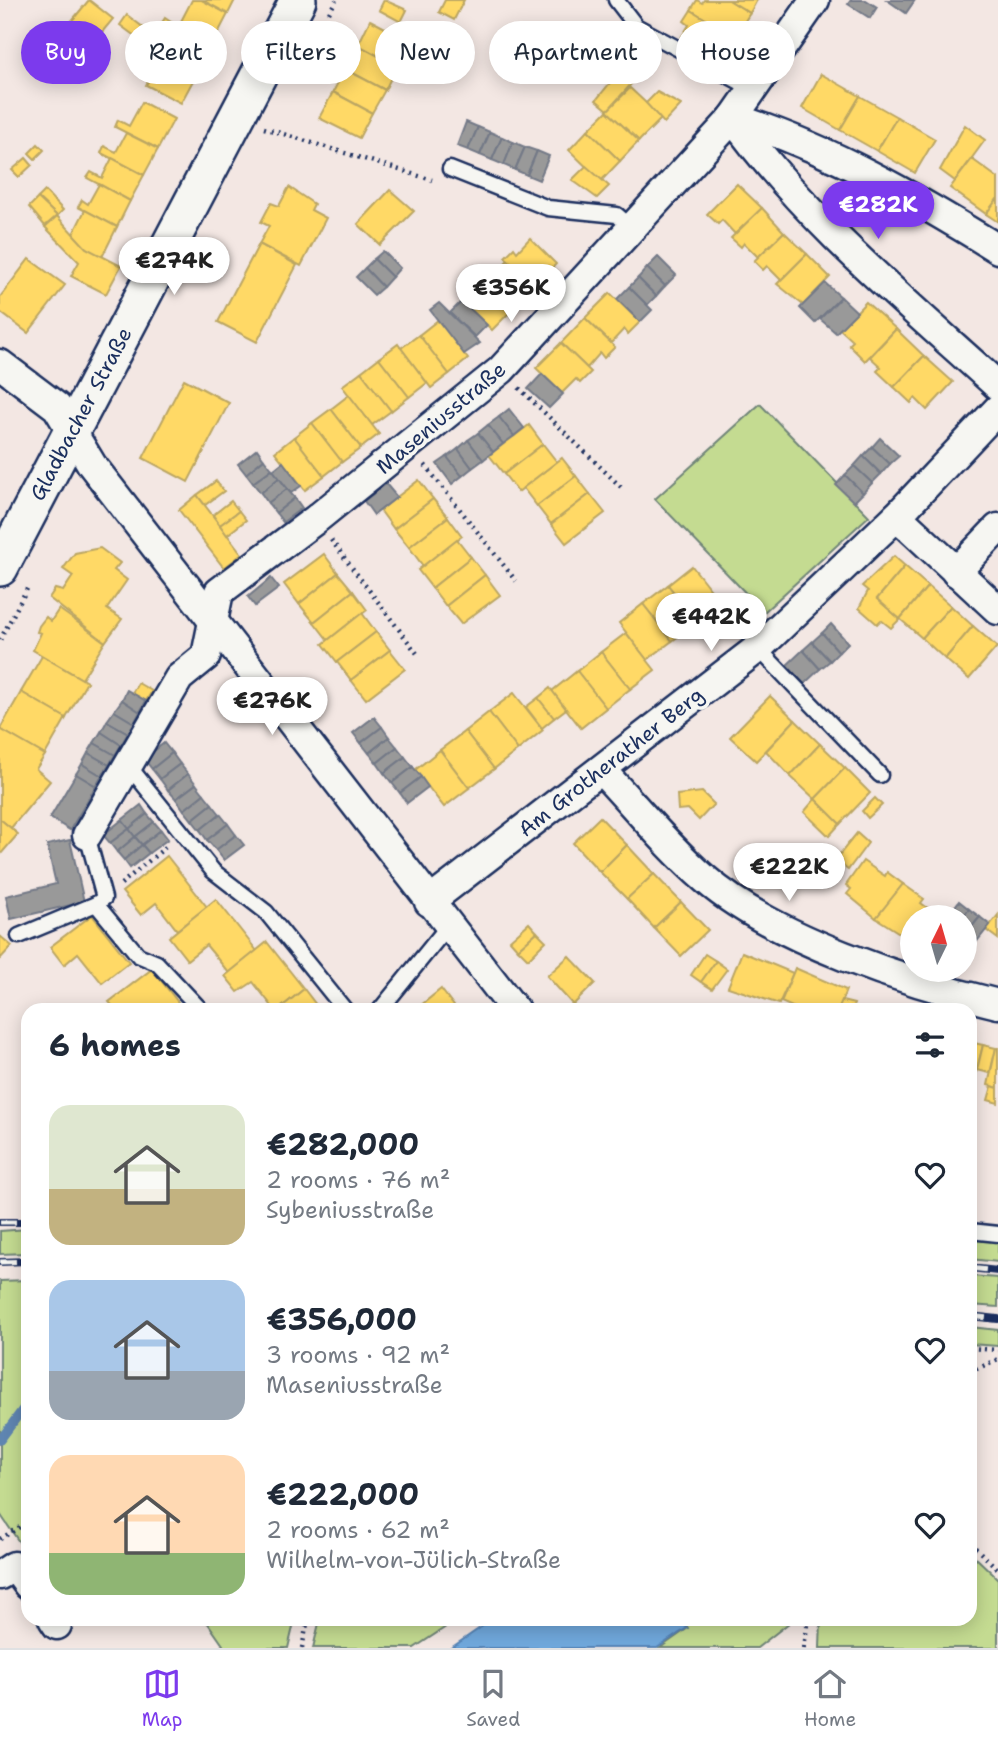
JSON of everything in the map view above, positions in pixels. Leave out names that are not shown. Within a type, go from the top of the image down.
[{"type":"street","name":"Gladbacher Straße","points":[[0,568],[298,0]]},
{"type":"street","name":"Maseniusstraße","points":[[87,835],[179,678],[206,656],[219,592],[315,520],[501,370],[733,118],[815,0]]},
{"type":"street","points":[[733,118],[787,135],[922,201],[998,248]]},
{"type":"street","points":[[733,118],[762,159],[887,285],[998,386]]},
{"type":"street","points":[[0,364],[57,407],[92,465],[509,1003]]},
{"type":"street","name":"Am Grotherather Berg","points":[[429,902],[758,648],[897,516],[998,409]]},
{"type":"street","points":[[897,516],[998,610]]},
{"type":"street","points":[[956,572],[998,527]]},
{"type":"street","points":[[601,770],[704,878],[750,912],[870,966],[998,1004]]},
{"type":"street","points":[[0,1575],[14,1566],[21,1576]]},
{"type":"lane","points":[[616,0],[636,26],[753,89]]},
{"type":"lane","points":[[450,169],[548,208],[617,215],[633,229]]},
{"type":"lane","points":[[758,648],[880,775]]},
{"type":"lane","points":[[128,765],[213,871],[266,912],[339,1003]]},
{"type":"lane","points":[[87,835],[100,901],[138,955],[157,963],[194,1003]]},
{"type":"lane","points":[[19,936],[100,901]]},
{"type":"lane","points":[[386,1003],[448,926]]},
{"type":"lane","points":[[977,1232],[998,1234]]},
{"type":"path","points":[[238,115],[268,131],[445,184],[450,169]]},
{"type":"path","points":[[501,370],[622,488]]},
{"type":"path","points":[[409,445],[516,582]]},
{"type":"path","points":[[315,520],[419,656]]},
{"type":"path","points":[[100,901],[183,833]]},
{"type":"path","points":[[977,1348],[998,1350]]},
{"type":"path","points":[[977,1369],[998,1359]]},
{"type":"path","points":[[0,1539],[21,1526]]},
{"type":"path","points":[[977,1550],[998,1570]]},
{"type":"path","points":[[302,1648],[307,1626]]},
{"type":"path","points":[[804,1648],[807,1626]]},
{"type":"green space","points":[[760,404],[869,516],[764,612],[655,499]]},
{"type":"green space","points":[[21,1230],[21,1253],[0,1254],[0,1231]]},
{"type":"green space","points":[[977,1239],[998,1241],[998,1262],[977,1260]]},
{"type":"green space","points":[[977,1276],[998,1278],[998,1307],[977,1306]]},
{"type":"green space","points":[[21,1280],[21,1545],[0,1514],[0,1281]]},
{"type":"green space","points":[[977,1328],[998,1330],[998,1346],[977,1344]]},
{"type":"green space","points":[[977,1559],[998,1579],[998,1648],[820,1648],[821,1626],[977,1626]]},
{"type":"green space","points":[[210,1626],[293,1626],[288,1648],[219,1648],[223,1645]]},
{"type":"green space","points":[[318,1626],[447,1626],[414,1648],[313,1648]]},
{"type":"green space","points":[[687,1626],[785,1626],[757,1648],[660,1648],[688,1628]]},
{"type":"building: Homes","points":[[89,0],[113,19],[111,21],[72,21]]},
{"type":"building: Homes","points":[[192,0],[202,0],[228,14],[224,21],[181,21]]},
{"type":"building: Homes","points":[[202,0],[235,0],[228,14]]},
{"type":"building: Homes","points":[[384,0],[407,10],[399,21],[379,10]]},
{"type":"building: Homes","points":[[445,0],[464,0],[454,20],[439,12]]},
{"type":"building: Homes","points":[[697,0],[702,3],[704,0],[729,0],[750,13],[745,21],[709,21],[691,10]]},
{"type":"building: Homes","points":[[729,0],[757,0],[750,13]]},
{"type":"building: Homes","points":[[691,10],[709,21],[684,21]]},
{"type":"building: Homes","points":[[127,15],[135,21],[125,21],[125,29],[120,25]]},
{"type":"building: Homes","points":[[370,20],[375,23],[375,54],[361,47],[361,39]]},
{"type":"building: Homes","points":[[361,47],[375,54],[375,84],[388,84],[385,90],[361,77]]},
{"type":"building: Homes","points":[[821,74],[860,96],[840,130],[802,108]]},
{"type":"building: Homes","points":[[361,77],[385,90],[372,113],[333,92],[337,84],[361,84]]},
{"type":"building: Homes","points":[[147,84],[191,84],[181,103]]},
{"type":"building: Homes","points":[[609,84],[631,84],[608,110],[596,100]]},
{"type":"building: Homes","points":[[630,88],[662,118],[639,141],[607,111]]},
{"type":"building: Homes","points":[[333,92],[372,113],[359,138],[319,118]]},
{"type":"building: Homes","points":[[657,92],[681,105],[664,123],[646,103]]},
{"type":"building: Homes","points":[[860,96],[897,117],[877,151],[840,130]]},
{"type":"building: Homes","points":[[142,102],[174,119],[158,149],[115,127],[118,120],[129,126]]},
{"type":"building: Homes","points":[[607,111],[639,141],[620,161],[588,130]]},
{"type":"building: Homes","points":[[897,117],[935,139],[915,173],[877,151]]},
{"type":"building: Homes","points":[[965,125],[985,140],[955,181],[940,170]]},
{"type":"building: Homes","points":[[588,130],[620,161],[601,181],[569,150]]},
{"type":"building: Homes","points":[[126,133],[158,149],[144,175],[101,153],[104,146],[116,152]]},
{"type":"building: Homes","points":[[38,144],[44,150],[35,159],[29,153]]},
{"type":"building: Homes","points":[[26,158],[32,165],[19,177],[12,170]]},
{"type":"building: Homes","points":[[112,158],[144,175],[130,201],[87,178],[91,172],[102,178]]},
{"type":"building: Homes","points":[[972,159],[998,178],[998,198],[986,214],[950,188]]},
{"type":"building: Homes","points":[[586,166],[609,186],[597,198],[572,180]]},
{"type":"building: Homes","points":[[99,184],[130,201],[117,227],[78,207],[82,200],[88,204]]},
{"type":"building: Homes","points":[[737,184],[762,208],[735,234],[722,220],[718,224],[707,214]]},
{"type":"building: Homes","points":[[289,187],[314,204],[311,210],[326,218],[301,266],[259,244],[269,226],[261,222],[271,203],[279,206]]},
{"type":"building: Homes","points":[[390,190],[414,211],[380,245],[358,224]]},
{"type":"building: Homes","points":[[45,191],[63,210],[57,216],[38,198]]},
{"type":"building: Homes","points":[[38,198],[57,216],[45,226],[29,207]]},
{"type":"building: Homes","points":[[998,198],[998,222],[986,214]]},
{"type":"building: Homes","points":[[762,208],[784,232],[758,257],[744,243],[741,247],[731,238]]},
{"type":"building: Homes","points":[[85,210],[117,227],[102,257],[86,248],[73,234]]},
{"type":"building: Homes","points":[[57,216],[86,248],[121,266],[106,294],[71,276],[79,262],[45,227]]},
{"type":"building: Homes","points":[[784,232],[807,254],[781,280],[767,266],[763,270],[754,261]]},
{"type":"building: Homes","points":[[530,238],[556,264],[535,286],[505,257],[514,248],[517,252]]},
{"type":"building: Homes","points":[[259,244],[297,265],[257,342],[218,322]]},
{"type":"building: Homes","points":[[807,254],[830,277],[803,305],[777,284]]},
{"type":"building: Homes","points":[[29,259],[65,285],[28,333],[0,312],[0,297]]},
{"type":"building: Homes","points":[[508,260],[535,286],[514,308],[484,279],[493,270],[496,273]]},
{"type":"building: Homes","points":[[487,282],[514,308],[492,330],[462,301],[471,292],[475,295]]},
{"type":"building: Homes","points":[[610,293],[640,322],[628,334],[624,329],[611,343],[585,318]]},
{"type":"building: Homes","points":[[866,302],[896,329],[865,361],[849,345],[853,341],[840,329]]},
{"type":"building: Homes","points":[[585,318],[615,347],[604,358],[600,353],[587,368],[561,343]]},
{"type":"building: Homes","points":[[438,320],[468,359],[449,374],[419,335]]},
{"type":"building: Homes","points":[[896,329],[924,356],[894,387],[877,371],[881,367],[870,357]]},
{"type":"building: Homes","points":[[419,335],[449,374],[431,388],[401,348]]},
{"type":"building: Homes","points":[[561,343],[591,372],[580,383],[576,379],[562,393],[536,368]]},
{"type":"building: Homes","points":[[398,344],[427,383],[409,397],[379,358]]},
{"type":"building: Homes","points":[[924,356],[953,382],[927,410],[915,398],[911,403],[894,387]]},
{"type":"building: Homes","points":[[379,358],[409,397],[391,411],[361,372]]},
{"type":"building: Homes","points":[[361,372],[391,411],[372,425],[342,386]]},
{"type":"building: Homes","points":[[184,379],[229,403],[188,482],[143,458]]},
{"type":"building: Homes","points":[[349,395],[379,434],[361,448],[331,409]]},
{"type":"building: Homes","points":[[331,409],[361,448],[342,462],[312,423]]},
{"type":"building: Homes","points":[[312,423],[342,462],[324,476],[294,437]]},
{"type":"building: Homes","points":[[529,425],[543,444],[504,474],[489,455]]},
{"type":"building: Homes","points":[[294,437],[324,476],[305,490],[275,452]]},
{"type":"building: Homes","points":[[543,444],[557,462],[518,492],[504,474]]},
{"type":"building: Homes","points":[[562,458],[576,476],[537,506],[523,488]]},
{"type":"building: Homes","points":[[576,476],[590,494],[551,524],[537,506]]},
{"type":"building: Homes","points":[[419,480],[433,499],[394,529],[380,510]]},
{"type":"building: Homes","points":[[216,481],[224,491],[205,505],[197,495]]},
{"type":"building: Homes","points":[[590,494],[605,513],[566,543],[551,524]]},
{"type":"building: Homes","points":[[197,495],[242,554],[224,568],[179,510]]},
{"type":"building: Homes","points":[[433,499],[448,517],[409,547],[394,529]]},
{"type":"building: Homes","points":[[231,501],[239,511],[220,525],[213,515]]},
{"type":"building: Homes","points":[[239,511],[246,520],[227,535],[220,525]]},
{"type":"building: Homes","points":[[448,517],[462,536],[423,566],[409,547]]},
{"type":"building: Homes","points":[[457,539],[471,557],[432,588],[418,570]]},
{"type":"building: Homes","points":[[100,548],[120,563],[114,570],[127,580],[107,609],[122,619],[105,642],[49,598],[55,589],[63,591],[73,576],[63,569],[75,553]]},
{"type":"building: Homes","points":[[324,554],[338,573],[299,604],[284,584]]},
{"type":"building: Homes","points":[[894,556],[905,566],[877,599],[900,619],[891,628],[881,620],[877,624],[859,608],[868,591],[862,586]]},
{"type":"building: Homes","points":[[471,557],[485,575],[446,606],[432,588]]},
{"type":"building: Homes","points":[[692,566],[721,603],[697,622],[668,585]]},
{"type":"building: Homes","points":[[905,566],[928,586],[900,619],[877,599]]},
{"type":"building: Homes","points":[[338,573],[353,591],[314,622],[299,604]]},
{"type":"building: Homes","points":[[485,575],[500,595],[461,624],[446,606]]},
{"type":"building: Homes","points":[[668,585],[697,622],[672,641],[643,604]]},
{"type":"building: Homes","points":[[928,586],[951,606],[922,638],[900,619]]},
{"type":"building: Homes","points":[[353,591],[367,610],[328,640],[314,622]]},
{"type":"building: Homes","points":[[643,604],[672,641],[647,660],[619,623]]},
{"type":"building: Homes","points":[[951,606],[973,626],[945,659],[922,638]]},
{"type":"building: Homes","points":[[59,609],[105,642],[82,679],[33,650],[41,633],[37,632],[39,626],[46,617],[51,621]]},
{"type":"building: Homes","points":[[362,613],[376,632],[337,662],[323,644]]},
{"type":"building: Homes","points":[[973,626],[997,647],[969,679],[945,659]]},
{"type":"building: Homes","points":[[376,632],[390,650],[351,680],[337,662]]},
{"type":"building: Homes","points":[[626,633],[655,670],[630,689],[601,652]]},
{"type":"building: Homes","points":[[390,650],[405,669],[366,699],[351,680]]},
{"type":"building: Homes","points":[[601,652],[630,689],[606,708],[577,671]]},
{"type":"building: Homes","points":[[42,656],[87,682],[66,718],[21,692]]},
{"type":"building: Homes","points":[[577,671],[606,708],[581,728],[552,691]]},
{"type":"building: Homes","points":[[138,683],[152,691],[146,701],[132,693]]},
{"type":"building: Homes","points":[[550,688],[566,709],[554,718],[538,698]]},
{"type":"building: Homes","points":[[21,692],[66,718],[45,755],[0,729]]},
{"type":"building: Homes","points":[[514,693],[543,730],[518,750],[489,712]]},
{"type":"building: Homes","points":[[770,696],[795,720],[756,761],[730,737]]},
{"type":"building: Homes","points":[[538,698],[554,718],[542,728],[526,707]]},
{"type":"building: Homes","points":[[489,712],[518,750],[494,769],[465,731]]},
{"type":"building: Homes","points":[[795,720],[820,744],[790,776],[766,751]]},
{"type":"building: Homes","points":[[0,729],[45,755],[36,769],[50,781],[11,828],[0,819]]},
{"type":"building: Homes","points":[[465,731],[494,769],[469,788],[440,750]]},
{"type":"building: Homes","points":[[820,744],[845,768],[815,799],[790,776]]},
{"type":"building: Homes","points":[[440,750],[469,788],[444,807],[415,770]]},
{"type":"building: Homes","points":[[845,768],[870,793],[840,824],[815,799]]},
{"type":"building: Homes","points":[[702,792],[714,804],[699,820],[688,809],[678,810],[677,795]]},
{"type":"building: Homes","points":[[875,798],[882,805],[868,818],[862,811]]},
{"type":"building: Homes","points":[[815,799],[840,824],[829,836],[804,812]]},
{"type":"building: Homes","points":[[600,817],[627,845],[600,872],[573,843]]},
{"type":"building: Homes","points":[[0,819],[18,834],[0,855]]},
{"type":"building: Homes","points":[[857,833],[868,843],[848,870],[835,860]]},
{"type":"building: Homes","points":[[627,845],[654,874],[627,899],[600,872]]},
{"type":"building: Homes","points":[[167,856],[207,907],[177,930],[156,903],[141,915],[122,892]]},
{"type":"building: Homes","points":[[863,861],[885,876],[887,872],[903,884],[876,918],[847,894],[851,889],[846,885]]},
{"type":"building: Homes","points":[[654,874],[681,902],[654,928],[627,899]]},
{"type":"building: Homes","points":[[903,884],[924,899],[921,903],[924,905],[900,905],[900,933],[876,918]]},
{"type":"building: Homes","points":[[216,899],[257,951],[229,973],[206,945],[187,960],[169,937]]},
{"type":"building: Homes","points":[[681,902],[708,930],[681,956],[654,928]]},
{"type":"building: Homes","points":[[92,915],[129,962],[102,983],[78,953],[64,965],[50,947]]},
{"type":"building: Homes","points":[[998,915],[998,939],[986,930]]},
{"type":"building: Homes","points":[[529,923],[537,932],[518,949],[510,940]]},
{"type":"building: Homes","points":[[537,932],[546,941],[528,959],[518,949]]},
{"type":"building: Homes","points":[[0,936],[12,946],[0,959]]},
{"type":"building: Homes","points":[[267,942],[304,989],[287,1003],[270,1003],[253,982],[238,992],[225,976]]},
{"type":"building: Homes","points":[[742,952],[793,973],[779,1003],[728,987]]},
{"type":"building: Homes","points":[[705,954],[716,961],[701,982],[691,975]]},
{"type":"building: Homes","points":[[569,956],[595,983],[575,1003],[571,1003],[547,976]]},
{"type":"building: Homes","points":[[716,961],[727,969],[712,989],[701,982]]},
{"type":"building: Homes","points":[[795,968],[846,990],[841,1003],[781,1002]]},
{"type":"building: Homes","points":[[152,969],[179,1003],[110,1003]]},
{"type":"building: Homes","points":[[304,989],[315,1003],[287,1003]]},
{"type":"building: Homes","points":[[441,989],[452,1003],[424,1003]]},
{"type":"building: Homes","points":[[977,1044],[983,1045],[977,1068]]},
{"type":"building: Homes","points":[[983,1045],[996,1048],[990,1073],[977,1070]]},
{"type":"building: Homes","points":[[998,1048],[998,1088],[988,1085]]},
{"type":"building: Homes","points":[[992,1086],[998,1088],[998,1103],[988,1100]]},
{"type":"building: Schools","points":[[483,1626],[687,1628],[657,1648],[451,1648]]},
{"type":"building: Industry","points":[[851,0],[866,0],[877,7],[870,18],[848,4]]},
{"type":"building: Industry","points":[[887,0],[915,0],[906,13]]},
{"type":"building: Industry","points":[[466,122],[478,127],[468,150],[457,146]]},
{"type":"building: Industry","points":[[478,127],[490,132],[480,155],[468,150]]},
{"type":"building: Industry","points":[[490,132],[502,137],[492,160],[480,155]]},
{"type":"building: Industry","points":[[502,137],[513,142],[504,165],[492,160]]},
{"type":"building: Industry","points":[[513,142],[525,147],[515,170],[504,165]]},
{"type":"building: Industry","points":[[525,147],[537,151],[527,175],[515,170]]},
{"type":"building: Industry","points":[[537,151],[549,156],[539,180],[527,175]]},
{"type":"building: Industry","points":[[383,251],[400,268],[392,277],[374,259]]},
{"type":"building: Industry","points":[[658,257],[676,275],[665,286],[647,268]]},
{"type":"building: Industry","points":[[374,259],[392,277],[383,287],[365,268]]},
{"type":"building: Industry","points":[[365,268],[383,287],[374,295],[356,277]]},
{"type":"building: Industry","points":[[647,268],[665,286],[656,296],[638,278]]},
{"type":"building: Industry","points":[[638,278],[656,296],[647,305],[629,287]]},
{"type":"building: Industry","points":[[825,283],[841,297],[815,323],[800,308]]},
{"type":"building: Industry","points":[[629,287],[652,310],[640,322],[617,299]]},
{"type":"building: Industry","points":[[841,297],[857,312],[836,333],[820,319]]},
{"type":"building: Industry","points":[[462,301],[487,325],[475,337],[450,313]]},
{"type":"building: Industry","points":[[439,303],[480,343],[464,354],[430,310]]},
{"type":"building: Industry","points":[[542,374],[563,394],[549,408],[528,389]]},
{"type":"building: Industry","points":[[509,409],[524,428],[514,436],[499,417]]},
{"type":"building: Industry","points":[[499,417],[514,436],[503,444],[488,425]]},
{"type":"building: Industry","points":[[488,425],[503,444],[493,452],[478,433]]},
{"type":"building: Industry","points":[[478,433],[493,452],[483,460],[468,440]]},
{"type":"building: Industry","points":[[880,438],[899,456],[890,464],[872,447]]},
{"type":"building: Industry","points":[[468,440],[483,460],[472,468],[458,449]]},
{"type":"building: Industry","points":[[872,447],[890,464],[881,474],[863,456]]},
{"type":"building: Industry","points":[[257,449],[264,459],[246,474],[238,464]]},
{"type":"building: Industry","points":[[458,449],[472,468],[462,476],[447,457]]},
{"type":"building: Industry","points":[[863,456],[881,474],[872,483],[854,466]]},
{"type":"building: Industry","points":[[447,457],[462,476],[452,484],[437,464]]},
{"type":"building: Industry","points":[[264,459],[272,469],[253,483],[246,474]]},
{"type":"building: Industry","points":[[283,462],[301,486],[291,493],[273,470]]},
{"type":"building: Industry","points":[[854,466],[872,483],[863,493],[845,475]]},
{"type":"building: Industry","points":[[272,469],[279,478],[261,493],[253,483]]},
{"type":"building: Industry","points":[[845,475],[863,493],[854,502],[836,485]]},
{"type":"building: Industry","points":[[279,478],[287,489],[268,503],[261,493]]},
{"type":"building: Industry","points":[[386,484],[397,497],[374,515],[364,501]]},
{"type":"building: Industry","points":[[287,489],[295,498],[276,513],[268,503]]},
{"type":"building: Industry","points":[[295,498],[302,508],[283,522],[276,513]]},
{"type":"building: Industry","points":[[271,578],[279,588],[255,606],[248,597]]},
{"type":"building: Industry","points":[[831,624],[848,643],[839,652],[822,633]]},
{"type":"building: Industry","points":[[822,633],[839,652],[830,661],[812,642]]},
{"type":"building: Industry","points":[[812,642],[830,661],[820,669],[803,650]]},
{"type":"building: Industry","points":[[803,650],[820,669],[804,684],[787,665]]},
{"type":"building: Industry","points":[[127,690],[146,701],[140,712],[122,700]]},
{"type":"building: Industry","points":[[122,700],[140,712],[134,723],[114,711]]},
{"type":"building: Industry","points":[[114,711],[134,723],[128,733],[107,721]]},
{"type":"building: Industry","points":[[374,717],[382,727],[361,743],[353,733]]},
{"type":"building: Industry","points":[[107,721],[128,733],[121,745],[101,732]]},
{"type":"building: Industry","points":[[382,727],[389,737],[369,753],[361,743]]},
{"type":"building: Industry","points":[[101,732],[121,745],[115,755],[94,743]]},
{"type":"building: Industry","points":[[389,737],[397,747],[377,763],[369,753]]},
{"type":"building: Industry","points":[[94,743],[115,755],[109,765],[88,753]]},
{"type":"building: Industry","points":[[164,743],[172,753],[152,769],[144,759]]},
{"type":"building: Industry","points":[[397,747],[405,757],[384,773],[377,763]]},
{"type":"building: Industry","points":[[88,753],[109,765],[102,776],[82,764]]},
{"type":"building: Industry","points":[[172,753],[180,764],[160,779],[152,769]]},
{"type":"building: Industry","points":[[405,757],[413,767],[392,783],[384,773]]},
{"type":"building: Industry","points":[[82,764],[102,776],[96,786],[76,774]]},
{"type":"building: Industry","points":[[180,764],[188,774],[168,790],[160,779]]},
{"type":"building: Industry","points":[[413,767],[421,777],[400,793],[392,783]]},
{"type":"building: Industry","points":[[76,774],[96,786],[70,830],[50,818]]},
{"type":"building: Industry","points":[[188,774],[196,784],[176,799],[168,790]]},
{"type":"building: Industry","points":[[421,777],[428,787],[407,803],[400,793]]},
{"type":"building: Industry","points":[[196,784],[204,794],[184,810],[176,799]]},
{"type":"building: Industry","points":[[204,794],[212,804],[192,820],[184,810]]},
{"type":"building: Industry","points":[[212,804],[220,814],[200,830],[192,820]]},
{"type":"building: Industry","points":[[141,805],[147,814],[129,829],[122,820]]},
{"type":"building: Industry","points":[[147,814],[154,822],[135,837],[129,829]]},
{"type":"building: Industry","points":[[220,814],[228,824],[207,840],[200,830]]},
{"type":"building: Industry","points":[[122,820],[129,829],[110,843],[103,835]]},
{"type":"building: Industry","points":[[154,822],[161,830],[142,845],[135,837]]},
{"type":"building: Industry","points":[[228,824],[236,835],[216,850],[207,840]]},
{"type":"building: Industry","points":[[129,829],[135,837],[117,852],[110,843]]},
{"type":"building: Industry","points":[[161,830],[168,839],[149,853],[142,845]]},
{"type":"building: Industry","points":[[236,835],[244,845],[224,860],[216,850]]},
{"type":"building: Industry","points":[[135,837],[142,845],[124,860],[117,852]]},
{"type":"building: Industry","points":[[70,840],[84,902],[11,919],[6,896],[56,884],[47,845]]},
{"type":"building: Industry","points":[[142,845],[149,853],[130,868],[124,860]]},
{"type":"building: Industry","points":[[980,917],[990,925],[977,941],[977,921]]},
{"type":"waterway","points":[[0,1440],[21,1412]]},
{"type":"railway","points":[[0,1222],[21,1222]]},
{"type":"railway","points":[[0,1262],[21,1261]]},
{"type":"railway","points":[[977,1269],[998,1271]]},
{"type":"railway","points":[[977,1317],[998,1319]]}]
